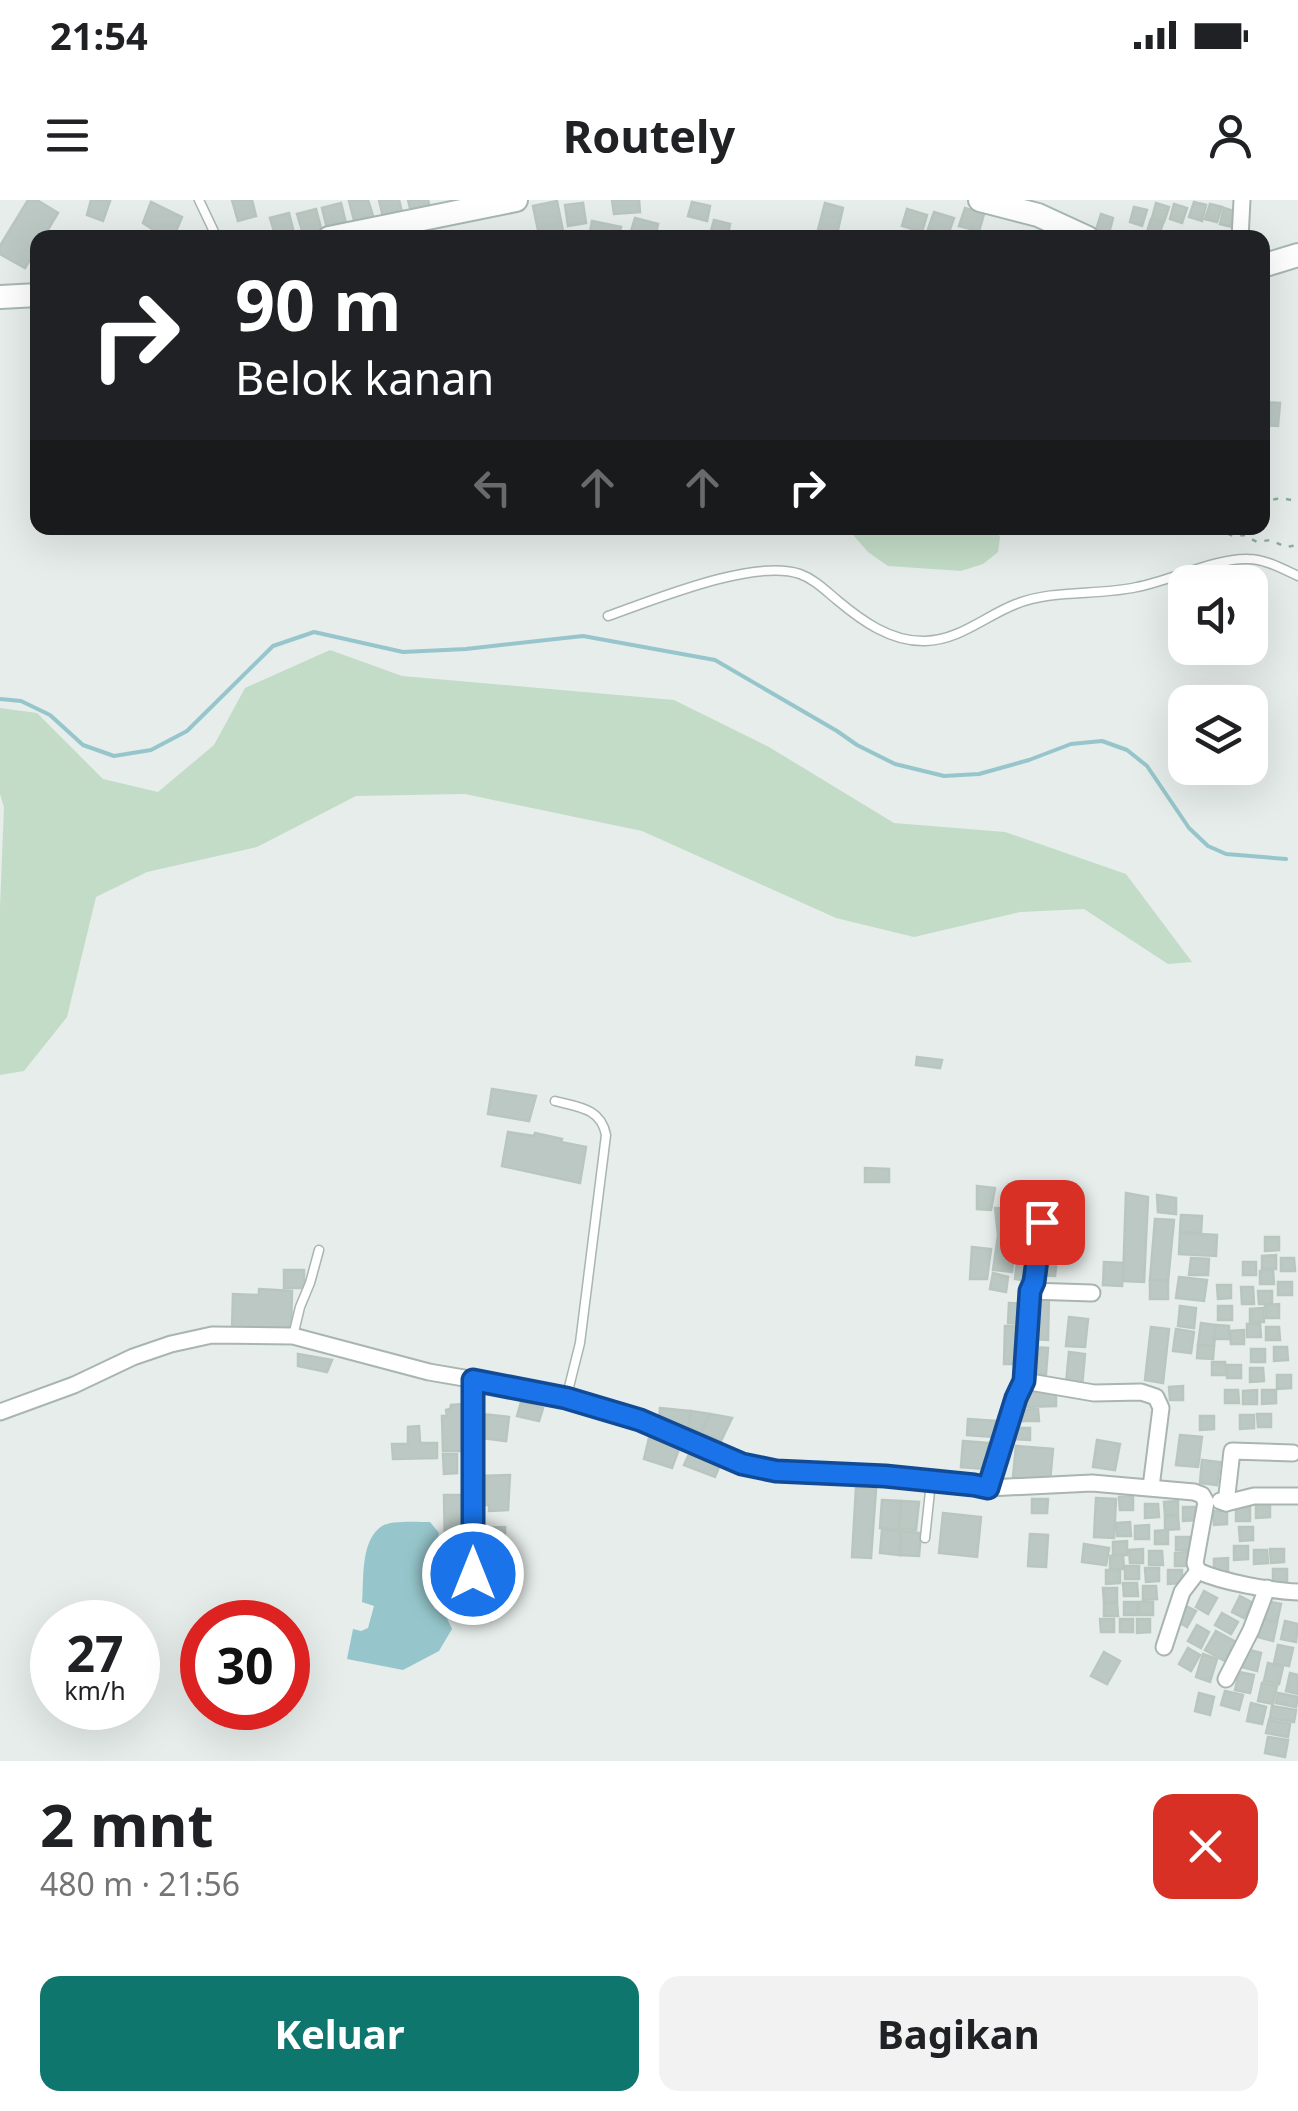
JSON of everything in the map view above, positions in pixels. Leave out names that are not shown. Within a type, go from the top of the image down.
[{"type":"street","points":[[368,230],[516,200]]},
{"type":"street","points":[[980,200],[1038,215],[1071,230]]},
{"type":"street","points":[[1240,230],[1242,200]]},
{"type":"street","points":[[1270,264],[1298,255]]},
{"type":"street","points":[[0,297],[30,295]]},
{"type":"street","points":[[988,1488],[1024,1381],[1030,1291],[1042,1209]]},
{"type":"street","points":[[1030,1291],[1092,1293]]},
{"type":"street","points":[[0,1412],[171,1344],[212,1335],[293,1336],[429,1372],[566,1398],[640,1420],[742,1464],[776,1471],[885,1476],[988,1488],[1092,1483],[1182,1489],[1226,1503],[1254,1496],[1298,1496]]},
{"type":"street","points":[[470,1610],[473,1380]]},
{"type":"street","points":[[1024,1381],[1094,1394],[1141,1392],[1156,1397],[1161,1408],[1151,1487]]},
{"type":"street","points":[[1226,1503],[1231,1452],[1292,1452]]},
{"type":"street","points":[[1202,1496],[1206,1509],[1195,1563],[1198,1570],[1211,1576],[1298,1592]]},
{"type":"street","points":[[1164,1647],[1182,1592],[1198,1570]]},
{"type":"street","points":[[1226,1679],[1267,1588]]},
{"type":"lane","points":[[199,200],[213,230]]},
{"type":"lane","points":[[608,616],[698,585],[778,571],[797,573],[816,582],[875,628],[922,642],[948,638],[1041,596],[1138,587],[1225,562],[1248,559],[1298,576]]},
{"type":"lane","points":[[555,1101],[593,1112],[604,1124],[606,1134],[580,1343],[566,1398]]},
{"type":"lane","points":[[293,1336],[319,1250]]},
{"type":"lane","points":[[925,1538],[930,1482]]},
{"type":"path","points":[[1270,500],[1298,502]]},
{"type":"path","points":[[1244,535],[1257,542],[1298,545]]},
{"type":"green space","points":[[853,535],[1000,537],[998,552],[983,564],[961,571],[888,566]]},
{"type":"green space","points":[[330,650],[402,676],[674,700],[769,747],[894,823],[1005,832],[1126,874],[1192,962],[1168,964],[1084,909],[1020,912],[914,937],[836,918],[642,831],[465,794],[356,796],[257,847],[147,872],[96,897],[67,1017],[24,1071],[0,1075],[4,807],[0,794],[0,708],[37,713],[103,779],[158,792],[214,745],[245,688]]},
{"type":"water","points":[[430,1522],[439,1533],[429,1579],[434,1608],[445,1614],[452,1629],[439,1651],[403,1670],[347,1659],[353,1629],[368,1628],[374,1606],[362,1602],[364,1561],[370,1541],[386,1524]]},
{"type":"building","points":[[28,200],[37,200],[58,213],[48,230],[30,230],[30,260],[25,268],[0,254],[0,246]]},
{"type":"building","points":[[91,200],[110,201],[103,221],[87,215]]},
{"type":"building","points":[[232,200],[252,200],[256,216],[238,221]]},
{"type":"building","points":[[368,200],[374,219],[355,224],[349,201]]},
{"type":"building","points":[[379,200],[399,200],[403,216],[384,221]]},
{"type":"building","points":[[408,200],[428,200],[431,211],[412,216]]},
{"type":"building","points":[[612,200],[639,200],[640,212],[614,214]]},
{"type":"building","points":[[557,201],[563,230],[538,230],[533,206]]},
{"type":"building","points":[[151,202],[182,217],[176,230],[154,230],[143,223]]},
{"type":"building","points":[[692,202],[710,206],[707,221],[688,216]]},
{"type":"building","points":[[1194,202],[1206,205],[1202,221],[1189,217]]},
{"type":"building","points":[[341,203],[347,227],[328,230],[322,208]]},
{"type":"building","points":[[583,203],[586,223],[568,226],[565,205]]},
{"type":"building","points":[[825,203],[843,208],[838,230],[818,230]]},
{"type":"building","points":[[1156,203],[1169,207],[1164,222],[1152,218]]},
{"type":"building","points":[[1174,204],[1187,208],[1182,223],[1170,219]]},
{"type":"building","points":[[1210,204],[1222,207],[1217,222],[1205,219]]},
{"type":"building","points":[[1134,207],[1147,210],[1142,226],[1130,222]]},
{"type":"building","points":[[965,208],[984,214],[979,230],[959,226]]},
{"type":"building","points":[[1224,208],[1237,212],[1232,227],[1220,224]]},
{"type":"building","points":[[316,209],[321,230],[302,230],[297,214]]},
{"type":"building","points":[[907,209],[927,215],[923,230],[902,226]]},
{"type":"building","points":[[934,212],[954,218],[950,230],[928,229]]},
{"type":"building","points":[[289,213],[293,230],[274,230],[270,218]]},
{"type":"building","points":[[1101,214],[1113,218],[1110,230],[1096,230]]},
{"type":"building","points":[[635,218],[658,224],[657,230],[631,230]]},
{"type":"building","points":[[1151,219],[1163,223],[1161,230],[1148,230]]},
{"type":"building","points":[[714,220],[730,224],[729,230],[711,230]]},
{"type":"building","points":[[592,221],[621,227],[620,230],[590,230]]},
{"type":"building","points":[[1270,402],[1280,403],[1278,426],[1270,426]]},
{"type":"building","points":[[917,1057],[942,1060],[940,1068],[916,1065]]},
{"type":"building","points":[[492,1089],[536,1096],[529,1121],[488,1114]]},
{"type":"building","points":[[508,1132],[534,1136],[535,1133],[586,1147],[580,1183],[502,1166]]},
{"type":"building","points":[[865,1168],[889,1169],[889,1182],[865,1182]]},
{"type":"building","points":[[977,1186],[995,1188],[991,1210],[977,1209]]},
{"type":"building","points":[[1061,1187],[1061,1205],[1041,1205],[1041,1188]]},
{"type":"building","points":[[1018,1189],[1038,1189],[1039,1235],[1019,1235]]},
{"type":"building","points":[[1126,1193],[1148,1197],[1144,1282],[1123,1281]]},
{"type":"building","points":[[1157,1195],[1176,1198],[1176,1214],[1158,1212]]},
{"type":"building","points":[[995,1208],[1017,1209],[1015,1235],[998,1234]]},
{"type":"building","points":[[1181,1215],[1202,1216],[1201,1233],[1180,1232]]},
{"type":"building","points":[[1155,1219],[1174,1220],[1168,1281],[1150,1280]]},
{"type":"building","points":[[1180,1233],[1217,1235],[1216,1256],[1179,1254]]},
{"type":"building","points":[[998,1236],[1016,1238],[1012,1272],[993,1270]]},
{"type":"building","points":[[1265,1237],[1279,1237],[1279,1250],[1265,1251]]},
{"type":"building","points":[[972,1247],[991,1249],[987,1279],[970,1279]]},
{"type":"building","points":[[1018,1254],[1035,1256],[1032,1281],[1015,1279]]},
{"type":"building","points":[[1039,1255],[1057,1257],[1055,1276],[1037,1275]]},
{"type":"building","points":[[1276,1255],[1276,1269],[1262,1269],[1262,1256]]},
{"type":"building","points":[[1191,1258],[1209,1259],[1208,1275],[1189,1275]]},
{"type":"building","points":[[1281,1258],[1294,1258],[1295,1271],[1281,1271]]},
{"type":"building","points":[[1104,1262],[1124,1263],[1122,1286],[1103,1285]]},
{"type":"building","points":[[1243,1262],[1256,1262],[1256,1275],[1243,1275]]},
{"type":"building","points":[[284,1270],[304,1270],[304,1288],[284,1288]]},
{"type":"building","points":[[1273,1270],[1274,1284],[1260,1284],[1260,1271]]},
{"type":"building","points":[[993,1273],[1008,1277],[1006,1292],[990,1289]]},
{"type":"building","points":[[1179,1277],[1207,1280],[1204,1301],[1176,1298]]},
{"type":"building","points":[[1150,1280],[1168,1281],[1168,1299],[1150,1299]]},
{"type":"building","points":[[1278,1282],[1292,1282],[1292,1295],[1278,1295]]},
{"type":"building","points":[[1217,1285],[1231,1285],[1231,1298],[1218,1299]]},
{"type":"building","points":[[1241,1287],[1253,1287],[1254,1304],[1242,1304]]},
{"type":"building","points":[[259,1289],[292,1291],[291,1332],[232,1331],[233,1294],[259,1295]]},
{"type":"building","points":[[1258,1291],[1272,1291],[1272,1304],[1259,1304]]},
{"type":"building","points":[[1033,1292],[1049,1293],[1048,1340],[1031,1339]]},
{"type":"building","points":[[1009,1303],[1029,1304],[1027,1324],[1008,1323]]},
{"type":"building","points":[[1279,1304],[1279,1318],[1266,1318],[1265,1305]]},
{"type":"building","points":[[1180,1306],[1196,1308],[1194,1328],[1178,1326]]},
{"type":"building","points":[[1218,1306],[1232,1306],[1232,1320],[1218,1320]]},
{"type":"building","points":[[1263,1308],[1264,1322],[1250,1322],[1250,1309]]},
{"type":"building","points":[[1069,1317],[1088,1319],[1085,1347],[1066,1346]]},
{"type":"building","points":[[1201,1323],[1216,1325],[1214,1346],[1198,1345]]},
{"type":"building","points":[[1247,1324],[1260,1324],[1261,1337],[1247,1337]]},
{"type":"building","points":[[1216,1325],[1229,1326],[1229,1339],[1214,1339]]},
{"type":"building","points":[[1005,1326],[1025,1326],[1024,1364],[1004,1364]]},
{"type":"building","points":[[1151,1327],[1169,1329],[1163,1383],[1145,1380]]},
{"type":"building","points":[[1266,1327],[1279,1327],[1280,1340],[1266,1340]]},
{"type":"building","points":[[1176,1329],[1194,1332],[1191,1353],[1173,1351]]},
{"type":"building","points":[[1244,1330],[1244,1344],[1231,1344],[1230,1331]]},
{"type":"building","points":[[1198,1345],[1214,1346],[1213,1359],[1197,1358]]},
{"type":"building","points":[[1031,1347],[1048,1348],[1046,1374],[1030,1373]]},
{"type":"building","points":[[1274,1347],[1287,1347],[1288,1360],[1274,1361]]},
{"type":"building","points":[[1251,1349],[1265,1349],[1265,1362],[1251,1362]]},
{"type":"building","points":[[1069,1352],[1085,1354],[1082,1386],[1066,1384]]},
{"type":"building","points":[[298,1354],[332,1360],[327,1372],[298,1366]]},
{"type":"building","points":[[1212,1362],[1225,1362],[1226,1375],[1212,1375]]},
{"type":"building","points":[[1227,1365],[1241,1365],[1241,1378],[1227,1378]]},
{"type":"building","points":[[1250,1368],[1263,1368],[1264,1381],[1250,1382]]},
{"type":"building","points":[[1277,1375],[1291,1375],[1291,1388],[1277,1389]]},
{"type":"building","points":[[1183,1386],[1183,1400],[1170,1400],[1169,1387]]},
{"type":"building","points":[[1056,1389],[1056,1406],[1023,1407],[1023,1390]]},
{"type":"building","points":[[1225,1390],[1238,1390],[1239,1403],[1225,1403]]},
{"type":"building","points":[[1257,1390],[1257,1404],[1243,1404],[1243,1391]]},
{"type":"building","points":[[1262,1390],[1276,1390],[1276,1403],[1262,1404]]},
{"type":"building","points":[[521,1402],[543,1408],[539,1421],[517,1416]]},
{"type":"building","points":[[463,1404],[468,1409],[472,1451],[443,1451],[442,1416],[447,1416],[451,1405]]},
{"type":"building","points":[[660,1408],[691,1411],[688,1427],[659,1423]]},
{"type":"building","points":[[1038,1409],[1039,1421],[1017,1421],[1017,1410]]},
{"type":"building","points":[[691,1411],[710,1414],[701,1433],[688,1427]]},
{"type":"building","points":[[482,1414],[509,1417],[506,1441],[481,1438]]},
{"type":"building","points":[[710,1414],[732,1418],[721,1441],[701,1433]]},
{"type":"building","points":[[1257,1414],[1271,1414],[1271,1427],[1258,1427]]},
{"type":"building","points":[[1240,1415],[1254,1415],[1254,1428],[1240,1429]]},
{"type":"building","points":[[1200,1416],[1214,1416],[1214,1429],[1200,1430]]},
{"type":"building","points":[[968,1419],[996,1421],[994,1437],[967,1435]]},
{"type":"building","points":[[419,1426],[420,1443],[437,1443],[437,1458],[393,1459],[392,1444],[408,1444],[408,1427]]},
{"type":"building","points":[[1012,1428],[1030,1428],[1030,1440],[1012,1439]]},
{"type":"building","points":[[1180,1435],[1202,1437],[1198,1467],[1176,1465]]},
{"type":"building","points":[[649,1438],[679,1449],[672,1468],[644,1459]]},
{"type":"building","points":[[1097,1440],[1120,1444],[1115,1470],[1093,1467]]},
{"type":"building","points":[[963,1441],[988,1443],[985,1469],[961,1467]]},
{"type":"building","points":[[1016,1446],[1053,1449],[1050,1481],[1013,1477]]},
{"type":"building","points":[[691,1450],[721,1462],[715,1477],[684,1465]]},
{"type":"building","points":[[443,1454],[457,1454],[457,1473],[444,1474]]},
{"type":"building","points":[[1202,1460],[1220,1462],[1217,1485],[1200,1483]]},
{"type":"building","points":[[510,1475],[508,1510],[489,1511],[484,1495],[479,1495],[481,1476]]},
{"type":"building","points":[[856,1488],[876,1489],[871,1558],[852,1557]]},
{"type":"building","points":[[444,1495],[467,1495],[468,1544],[445,1546]]},
{"type":"building","points":[[1133,1496],[1133,1510],[1120,1510],[1119,1497]]},
{"type":"building","points":[[1096,1498],[1116,1499],[1114,1538],[1094,1537]]},
{"type":"building","points":[[1032,1499],[1048,1499],[1047,1513],[1032,1513]]},
{"type":"building","points":[[882,1500],[901,1501],[899,1529],[880,1528]]},
{"type":"building","points":[[901,1501],[919,1502],[916,1530],[899,1529]]},
{"type":"building","points":[[1178,1501],[1178,1515],[1165,1515],[1164,1502]]},
{"type":"building","points":[[1145,1504],[1158,1504],[1159,1517],[1145,1518]]},
{"type":"building","points":[[1256,1504],[1270,1504],[1270,1517],[1256,1518]]},
{"type":"building","points":[[1183,1507],[1197,1507],[1197,1520],[1183,1521]]},
{"type":"building","points":[[1250,1507],[1250,1521],[1236,1521],[1236,1508]]},
{"type":"building","points":[[1213,1511],[1227,1511],[1227,1524],[1214,1525]]},
{"type":"building","points":[[943,1513],[981,1517],[977,1557],[939,1553]]},
{"type":"building","points":[[1165,1516],[1178,1516],[1179,1529],[1165,1530]]},
{"type":"building","points":[[1130,1522],[1131,1536],[1117,1536],[1116,1523]]},
{"type":"building","points":[[1149,1525],[1149,1539],[1135,1539],[1135,1526]]},
{"type":"building","points":[[505,1527],[505,1555],[478,1554],[480,1528]]},
{"type":"building","points":[[1239,1527],[1253,1527],[1253,1540],[1240,1541]]},
{"type":"building","points":[[882,1530],[901,1531],[900,1555],[880,1553]]},
{"type":"building","points":[[1168,1530],[1168,1544],[1155,1544],[1155,1531]]},
{"type":"building","points":[[901,1531],[921,1533],[919,1556],[900,1555]]},
{"type":"building","points":[[1030,1534],[1048,1535],[1046,1567],[1028,1566]]},
{"type":"building","points":[[1176,1537],[1190,1537],[1190,1550],[1176,1550]]},
{"type":"building","points":[[1127,1541],[1127,1555],[1113,1555],[1113,1542]]},
{"type":"building","points":[[1084,1544],[1109,1548],[1106,1565],[1082,1562]]},
{"type":"building","points":[[1234,1546],[1248,1546],[1248,1559],[1234,1560]]},
{"type":"building","points":[[1143,1549],[1143,1563],[1130,1563],[1129,1550]]},
{"type":"building","points":[[1270,1549],[1284,1549],[1284,1562],[1271,1563]]},
{"type":"building","points":[[1254,1550],[1267,1550],[1268,1563],[1254,1564]]},
{"type":"building","points":[[1149,1551],[1162,1551],[1163,1565],[1149,1565]]},
{"type":"building","points":[[1188,1552],[1189,1566],[1175,1566],[1175,1553]]},
{"type":"building","points":[[481,1555],[508,1560],[505,1573],[479,1569]]},
{"type":"building","points":[[1123,1555],[1124,1569],[1110,1569],[1110,1556]]},
{"type":"building","points":[[1228,1558],[1228,1572],[1214,1572],[1214,1559]]},
{"type":"building","points":[[1125,1566],[1139,1566],[1139,1579],[1125,1579]]},
{"type":"building","points":[[1145,1568],[1159,1568],[1159,1581],[1146,1582]]},
{"type":"building","points":[[1273,1569],[1287,1569],[1287,1582],[1273,1583]]},
{"type":"building","points":[[1106,1570],[1120,1570],[1120,1583],[1106,1584]]},
{"type":"building","points":[[1168,1570],[1182,1570],[1182,1583],[1168,1584]]},
{"type":"building","points":[[477,1573],[494,1574],[491,1605],[474,1604]]},
{"type":"building","points":[[438,1575],[454,1575],[453,1588],[467,1588],[466,1604],[436,1603]]},
{"type":"building","points":[[1123,1583],[1137,1583],[1138,1596],[1124,1596]]},
{"type":"building","points":[[1143,1586],[1156,1586],[1157,1599],[1143,1600]]},
{"type":"building","points":[[1103,1588],[1117,1588],[1117,1602],[1104,1602]]},
{"type":"building","points":[[1204,1591],[1217,1598],[1208,1614],[1196,1607]]},
{"type":"building","points":[[1240,1596],[1253,1603],[1244,1618],[1232,1612]]},
{"type":"building","points":[[1266,1601],[1281,1604],[1277,1622],[1262,1619]]},
{"type":"building","points":[[1124,1602],[1137,1602],[1137,1615],[1124,1615]]},
{"type":"building","points":[[1139,1602],[1153,1602],[1153,1615],[1139,1615]]},
{"type":"building","points":[[1104,1603],[1117,1603],[1118,1616],[1104,1616]]},
{"type":"building","points":[[1184,1605],[1196,1611],[1187,1627],[1175,1620]]},
{"type":"building","points":[[492,1609],[491,1621],[471,1622],[473,1610]]},
{"type":"building","points":[[1222,1613],[1238,1622],[1231,1634],[1215,1625]]},
{"type":"building","points":[[1100,1619],[1114,1619],[1114,1632],[1101,1632]]},
{"type":"building","points":[[1120,1619],[1133,1619],[1133,1632],[1120,1632]]},
{"type":"building","points":[[1137,1619],[1150,1619],[1150,1632],[1137,1633]]},
{"type":"building","points":[[1262,1619],[1277,1623],[1273,1641],[1258,1637]]},
{"type":"building","points":[[1285,1621],[1298,1624],[1296,1642],[1281,1639]]},
{"type":"building","points":[[1197,1625],[1209,1632],[1201,1648],[1188,1641]]},
{"type":"building","points":[[1216,1631],[1236,1642],[1225,1661],[1205,1650]]},
{"type":"building","points":[[1278,1645],[1293,1648],[1289,1666],[1274,1663]]},
{"type":"building","points":[[1188,1648],[1200,1655],[1191,1671],[1179,1664]]},
{"type":"building","points":[[1246,1649],[1261,1653],[1257,1671],[1242,1667]]},
{"type":"building","points":[[1104,1652],[1120,1661],[1107,1684],[1091,1676]]},
{"type":"building","points":[[1203,1654],[1217,1659],[1210,1682],[1196,1677]]},
{"type":"building","points":[[1268,1663],[1283,1667],[1279,1684],[1264,1681]]},
{"type":"building","points":[[1239,1672],[1254,1675],[1250,1693],[1235,1690]]},
{"type":"building","points":[[1290,1673],[1298,1675],[1298,1694],[1286,1691]]},
{"type":"building","points":[[1262,1683],[1277,1686],[1273,1704],[1258,1701]]},
{"type":"building","points":[[1225,1691],[1243,1695],[1239,1710],[1221,1705]]},
{"type":"building","points":[[1199,1693],[1214,1697],[1210,1715],[1195,1711]]},
{"type":"building","points":[[1278,1693],[1298,1697],[1296,1707],[1276,1703]]},
{"type":"building","points":[[1251,1703],[1266,1707],[1262,1724],[1247,1721]]},
{"type":"building","points":[[1272,1706],[1296,1710],[1294,1722],[1270,1718]]},
{"type":"building","points":[[1269,1720],[1290,1724],[1288,1737],[1266,1733]]},
{"type":"building","points":[[1268,1737],[1288,1740],[1285,1757],[1265,1753]]},
{"type":"waterway","points":[[0,699],[21,701],[50,715],[83,745],[114,756],[151,750],[187,731],[273,646],[314,632],[403,652],[583,636],[715,660],[857,745],[895,764],[944,776],[979,774],[1071,744],[1102,741],[1127,750],[1147,766],[1189,828],[1208,846],[1226,854],[1286,859]]},
{"type":"route","points":[[473,1574],[473,1380],[566,1398],[640,1420],[760,1468],[988,1488],[1024,1381],[1030,1291],[1042,1222]]}]
